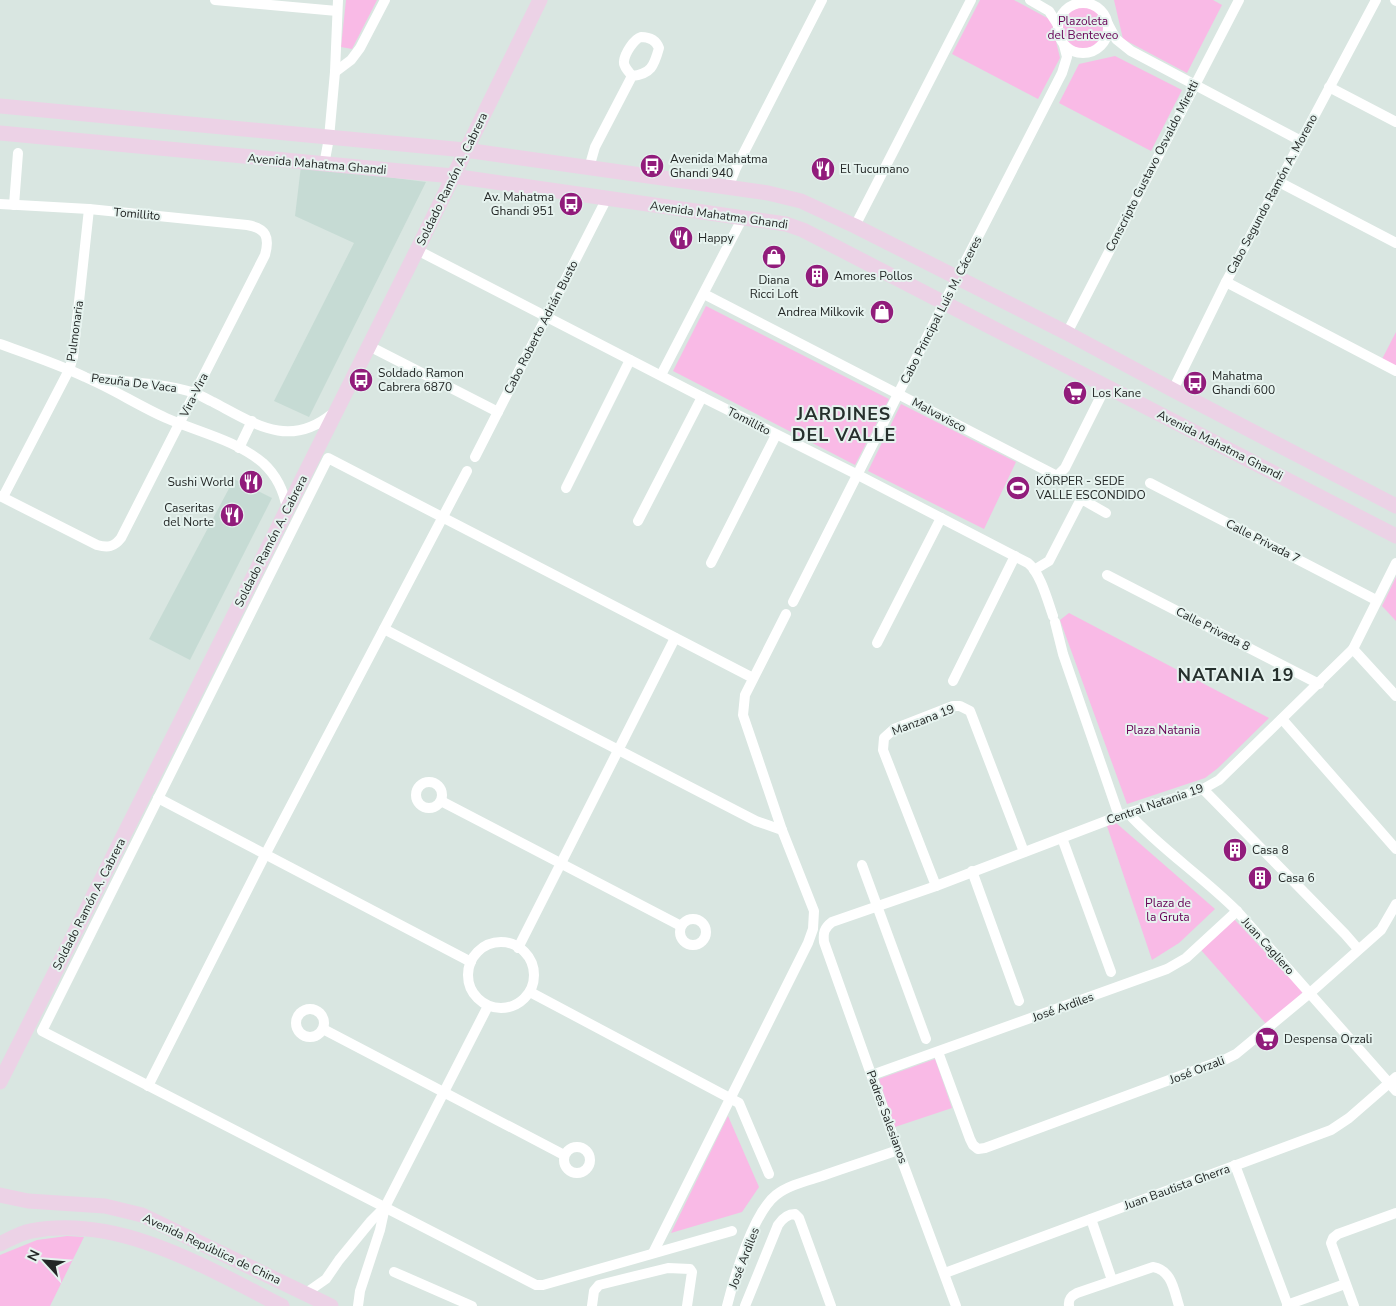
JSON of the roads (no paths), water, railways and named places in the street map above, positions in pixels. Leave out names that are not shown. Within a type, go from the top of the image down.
[{"type":"main road","name":"Soldado Ramón A. Cabrera","points":[[0,1082],[417,250],[540,0]]},
{"type":"main road","points":[[0,106],[465,150],[768,193],[801,201],[855,226],[1067,333],[1396,506]]},
{"type":"main road","name":"Avenida Mahatma Ghandi","points":[[0,133],[453,176],[743,217],[796,227],[1396,536]]},
{"type":"main road","name":"Avenida República de China","points":[[0,1195],[28,1201],[104,1206],[142,1215],[331,1306]]},
{"type":"main road","name":"Avenida República de China","points":[[0,1244],[30,1231],[48,1229],[74,1229],[117,1235],[176,1253],[282,1306]]},
{"type":"street","points":[[215,0],[337,11]]},
{"type":"street","points":[[324,165],[329,138],[338,0]]},
{"type":"street","points":[[334,72],[352,60],[385,0]]},
{"type":"street","points":[[728,188],[736,168],[822,0]]},
{"type":"street","points":[[855,226],[971,0]]},
{"type":"street","points":[[1030,0],[1043,7],[1052,15],[1058,25],[1059,36],[1064,45],[1074,52],[1084,53],[1111,47],[1130,51]]},
{"type":"street","points":[[1096,50],[1106,39],[1107,21],[1104,0]]},
{"type":"street","name":"Conscripto Gustavo Osvaldo Miretti","points":[[1067,333],[1239,0]]},
{"type":"street","name":"Cabo Segundo Ramón A. Moreno","points":[[1173,390],[1226,282],[1376,0]]},
{"type":"street","points":[[1043,7],[1057,9],[1091,2],[1099,8],[1116,39],[1130,51],[1301,140]]},
{"type":"street","points":[[1058,25],[1062,15],[1069,7]]},
{"type":"street","name":"Cabo Principal Luis M. Cáceres","points":[[793,602],[1062,73],[1067,58],[1064,45]]},
{"type":"street","name":"Cabo Principal Luis M. Cáceres","points":[[1062,73],[1072,61],[1084,53]]},
{"type":"street","points":[[589,168],[595,147],[632,76]]},
{"type":"street","points":[[1329,87],[1396,122]]},
{"type":"street","points":[[14,205],[18,153]]},
{"type":"street","points":[[1279,182],[1396,243]]},
{"type":"street","name":"Cabo Roberto Adrián Busto","points":[[475,457],[607,198]]},
{"type":"street","name":"Tomillito","points":[[0,204],[89,210],[257,226],[263,231],[267,239]]},
{"type":"street","name":"Pulmonaria","points":[[2,497],[69,370],[73,357],[89,210]]},
{"type":"street","points":[[661,375],[743,217]]},
{"type":"street","name":"Vira-Vira","points":[[2,497],[97,545],[110,547],[121,538],[265,255],[267,239]]},
{"type":"street","name":"Tomillito","points":[[417,250],[1015,556],[1031,565],[1034,570]]},
{"type":"street","points":[[1226,282],[1396,371]]},
{"type":"street","name":"Malvavisco","points":[[704,294],[1055,475],[1065,468],[1106,386]]},
{"type":"street","points":[[0,344],[86,377]]},
{"type":"street","points":[[369,346],[498,412]]},
{"type":"street","points":[[566,488],[630,360]]},
{"type":"street","name":"Pezuña De Vaca","points":[[86,377],[181,389],[196,393],[252,421]]},
{"type":"street","name":"Pezuña De Vaca","points":[[86,377],[180,424],[239,448]]},
{"type":"street","points":[[638,521],[702,397]]},
{"type":"street","points":[[287,510],[281,487],[272,473],[263,463],[239,448],[252,421],[279,432],[290,432],[308,429],[319,424],[336,410]]},
{"type":"street","points":[[711,563],[776,435]]},
{"type":"street","points":[[732,1231],[543,1286],[536,1285],[42,1031],[328,458],[753,678]]},
{"type":"street","points":[[148,1086],[265,855],[467,471]]},
{"type":"street","name":"Calle Privada 7","points":[[1150,483],[1376,600]]},
{"type":"street","points":[[1106,513],[1085,501],[1080,501],[1048,561],[1034,570],[1054,619],[1063,654],[1123,814]]},
{"type":"street","points":[[877,643],[941,518]]},
{"type":"street","points":[[952,681],[1015,556]]},
{"type":"street","name":"Central Natania 19","points":[[826,927],[832,922],[936,886],[1123,814],[1203,789],[1219,780],[1353,649],[1396,563]]},
{"type":"street","name":"Calle Privada 8","points":[[1107,574],[1319,684]]},
{"type":"street","points":[[653,1253],[808,943],[813,929],[814,911],[782,830],[743,715],[742,705],[753,678],[786,614]]},
{"type":"street","points":[[384,629],[756,821],[782,830]]},
{"type":"street","points":[[518,948],[675,638]]},
{"type":"street","points":[[1353,649],[1396,696]]},
{"type":"street","name":"Manzana 19","points":[[936,886],[884,750],[884,738],[894,729],[953,706],[960,706],[970,711],[1024,852]]},
{"type":"street","points":[[1282,719],[1396,849]]},
{"type":"street","points":[[1203,789],[1345,934],[1358,950]]},
{"type":"street","points":[[158,798],[471,962]]},
{"type":"street","points":[[441,801],[681,926]]},
{"type":"street","name":"Juan Cagliero","points":[[1123,814],[1218,892],[1394,1084]]},
{"type":"street","points":[[1062,838],[1111,972]]},
{"type":"street","points":[[862,865],[926,1039]]},
{"type":"street","points":[[972,871],[1019,1001]]},
{"type":"street","name":"José Orzali","points":[[938,1052],[973,1145],[978,1150],[995,1145],[1226,1059],[1240,1050],[1310,993],[1381,930],[1396,904]]},
{"type":"street","name":"José Ardiles","points":[[872,1075],[1167,969],[1186,958],[1237,911]]},
{"type":"street","name":"Padres Salesianos","points":[[826,927],[823,935],[824,942],[956,1306]]},
{"type":"street","points":[[504,942],[518,948],[530,958],[534,968],[534,979],[530,992],[518,1004],[508,1008],[488,1006],[479,1000],[469,982],[471,962],[484,947],[494,943],[504,942]]},
{"type":"street","points":[[530,992],[739,1103],[769,1174]]},
{"type":"street","points":[[358,1306],[360,1291],[380,1230],[385,1207],[488,1006]]},
{"type":"street","points":[[324,1029],[564,1155]]},
{"type":"street","name":"Juan Bautista Gherra","points":[[945,1273],[1331,1130],[1341,1125],[1394,1084]]},
{"type":"street","name":"José Ardiles","points":[[727,1306],[740,1261],[752,1233],[774,1196],[794,1185],[898,1150]]},
{"type":"street","points":[[1235,1166],[1287,1305],[1345,1284]]},
{"type":"street","points":[[306,1293],[326,1278],[338,1260],[385,1207]]},
{"type":"street","points":[[1354,1306],[1331,1243],[1333,1238],[1338,1234],[1396,1213]]},
{"type":"street","points":[[745,1306],[778,1225],[783,1218],[790,1214],[795,1214],[799,1218],[831,1306]]},
{"type":"street","points":[[1091,1219],[1112,1280]]},
{"type":"street","points":[[1068,1306],[1071,1296],[1076,1293],[1153,1267],[1165,1271],[1169,1277],[1179,1306]]},
{"type":"street","points":[[592,1306],[596,1287],[668,1268],[690,1269],[692,1272],[688,1306]]},
{"type":"street","points":[[394,1272],[472,1306]]},
{"type":"street","points":[[255,1292],[274,1306]]},
{"type":"place","name":"Avenida Mahatma Ghandi 940","points":[[652,166]]},
{"type":"place","name":"El Tucumano","points":[[823,169]]},
{"type":"place","name":"Av. Mahatma Ghandi 951","points":[[571,204]]},
{"type":"place","name":"Happy","points":[[681,238]]},
{"type":"place","name":"Diana Ricci Loft","points":[[774,257]]},
{"type":"place","name":"Amores Pollos","points":[[817,276]]},
{"type":"place","name":"Andrea Milkovik","points":[[882,312]]},
{"type":"place","name":"Soldado Ramon Cabrera 6870","points":[[361,380]]},
{"type":"place","name":"Mahatma Ghandi 600","points":[[1195,383]]},
{"type":"place","name":"Los Kane","points":[[1075,393]]},
{"type":"place","name":"Sushi World","points":[[251,482]]},
{"type":"place","name":"KÖRPER - SEDE VALLE ESCONDIDO","points":[[1018,488]]},
{"type":"place","name":"Caseritas del Norte","points":[[232,515]]},
{"type":"place","name":"Casa 8","points":[[1235,850]]},
{"type":"place","name":"Casa 6","points":[[1260,878]]},
{"type":"place","name":"Despensa Orzali","points":[[1267,1039]]},
{"type":"district","name":"JARDINES DEL VALLE","points":[[844,424]]},
{"type":"district","name":"NATANIA 19","points":[[1236,675]]},
{"type":"park label","name":"Plazoleta del Benteveo","points":[[1083,28]]},
{"type":"park label","name":"Plaza Natania","points":[[1163,730]]},
{"type":"park label","name":"Plaza de la Gruta","points":[[1168,910]]}]
